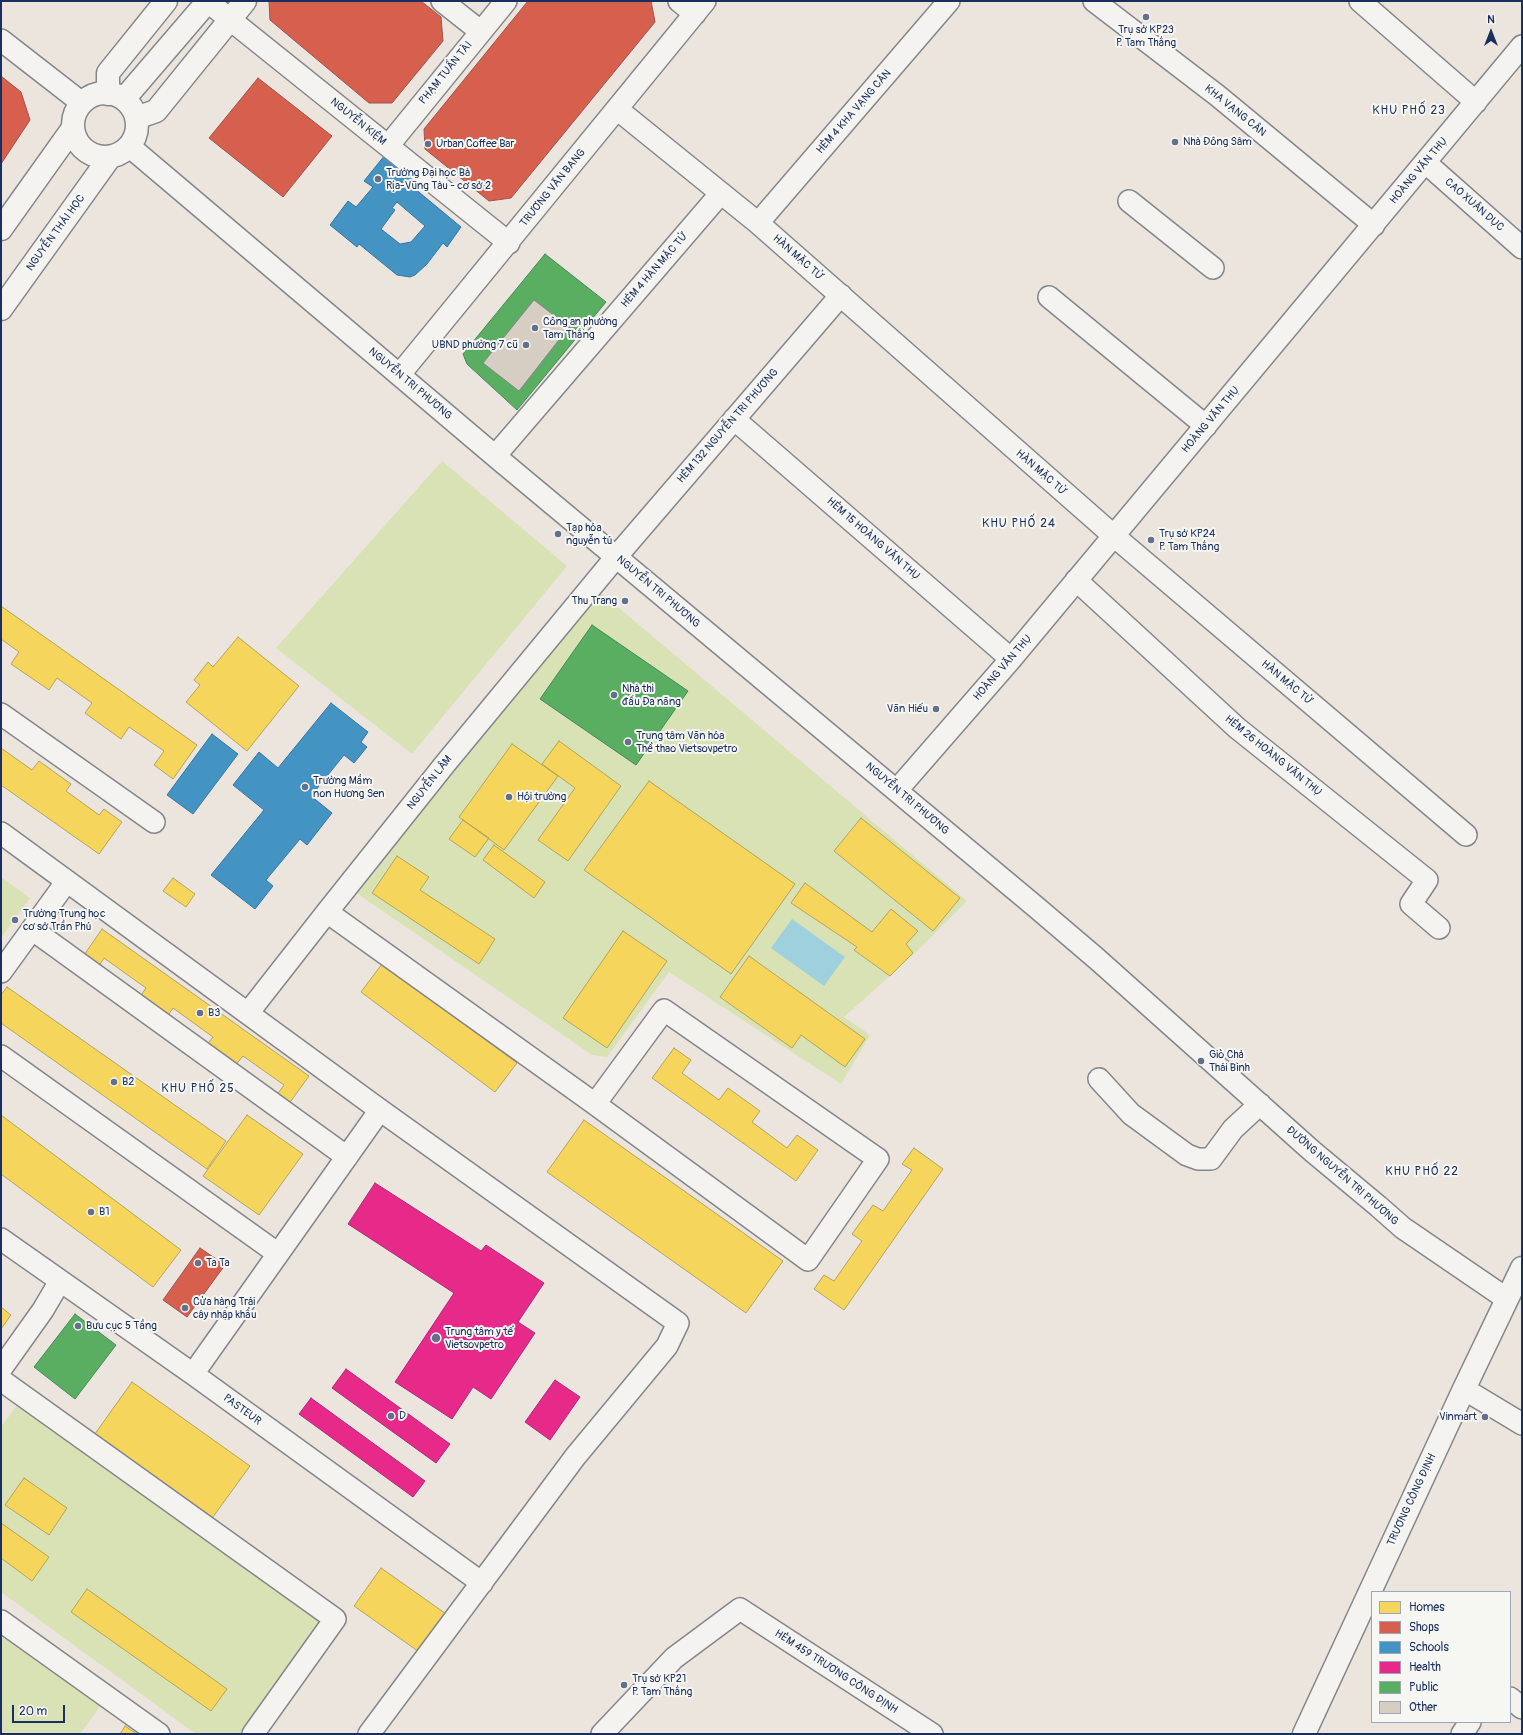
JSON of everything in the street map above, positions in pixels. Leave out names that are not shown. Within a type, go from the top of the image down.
[{"type":"main road","points":[[166,1],[108,73],[116,96],[134,111],[137,128],[134,138],[120,152],[99,157],[84,149],[78,143],[73,128],[75,114],[82,103],[90,97],[116,96],[207,1]]},
{"type":"main road","points":[[136,118],[156,111],[245,1]]},
{"type":"main road","points":[[4,220],[73,128]]},
{"type":"main road","name":"NGUYỄN THÁI HỌC","points":[[1,309],[120,152]]},
{"type":"main road","name":"TRƯƠNG CÔNG ĐỊNH","points":[[1304,1734],[1464,1389],[1522,1268]]},
{"type":"street","name":"NGUYỄN KIỆM","points":[[207,1],[508,243]]},
{"type":"street","points":[[442,1],[480,31]]},
{"type":"street","name":"PHẠM TUẤN TÀI","points":[[388,146],[480,31],[506,1]]},
{"type":"street","name":"HẺM 4 KHA VẠNG CÂN","points":[[758,223],[948,1]]},
{"type":"street","name":"KHA VẠNG CÂN","points":[[1094,1],[1218,96],[1374,225]]},
{"type":"street","points":[[1360,1],[1476,102]]},
{"type":"street","name":"TRƯƠNG VĂN BANG","points":[[400,374],[617,108],[693,5]]},
{"type":"street","points":[[1,40],[82,103]]},
{"type":"street","name":"HOÀNG VĂN THỤ","points":[[897,790],[1011,659],[1522,46]]},
{"type":"street","name":"HÀN MẶC TỬ","points":[[617,108],[758,223],[1114,536],[1466,835]]},
{"type":"street","name":"NGUYỄN TRI PHƯƠNG","points":[[120,152],[400,374],[495,456],[897,790],[1066,933],[1187,1039]]},
{"type":"street","name":"CAO XUÂN DỤC","points":[[1426,163],[1522,248]]},
{"type":"street","name":"HẺM 4 HÀN MẶC TỬ","points":[[495,456],[721,193]]},
{"type":"street","points":[[1129,201],[1213,268]]},
{"type":"street","name":"HẺM 132 NGUYỄN TRI PHƯƠNG","points":[[616,557],[841,295]]},
{"type":"street","points":[[1049,297],[1206,426]]},
{"type":"street","name":"HẺM 15 HOÀNG VĂN THỤ","points":[[734,418],[1011,659]]},
{"type":"street","name":"NGUYỄN LÂM","points":[[248,1013],[445,764],[616,557]]},
{"type":"street","name":"HẺM 26 HOÀNG VĂN THỤ","points":[[1076,580],[1237,728],[1426,880],[1411,904],[1439,928]]},
{"type":"street","points":[[1,714],[154,822]]},
{"type":"street","points":[[1,833],[380,1110],[678,1323],[667,1346],[575,1457],[369,1734]]},
{"type":"street","points":[[1,972],[67,881]]},
{"type":"street","points":[[327,912],[595,1104],[808,1260],[878,1159],[664,1010],[595,1104]]},
{"type":"street","points":[[32,930],[347,1157]]},
{"type":"street","name":"ĐƯỜNG NGUYỄN TRI PHƯƠNG","points":[[1187,1039],[1312,1152],[1403,1228],[1507,1299]]},
{"type":"street","points":[[1,1056],[277,1253]]},
{"type":"street","points":[[1099,1079],[1131,1114],[1187,1155],[1198,1158],[1211,1159],[1233,1128],[1260,1104]]},
{"type":"street","points":[[192,1374],[380,1110]]},
{"type":"street","name":"PASTEUR","points":[[1,1239],[192,1374],[482,1583]]},
{"type":"street","points":[[1,1369],[43,1310],[60,1281]]},
{"type":"street","points":[[1,1380],[335,1619],[253,1734]]},
{"type":"street","points":[[1464,1389],[1522,1424]]},
{"type":"street","name":"HẺM 459 TRƯƠNG CÔNG ĐỊNH","points":[[602,1734],[674,1658],[740,1609],[932,1734]]},
{"type":"street","points":[[1,1621],[159,1734]]},
{"type":"street","points":[[1511,1699],[1522,1708]]},
{"type":"street","points":[[1462,1734],[1469,1723]]},
{"type":"green space","points":[[442,461],[567,566],[412,754],[276,648]]},
{"type":"green space","name":"Trung tâm Văn hóa Thể thao Vietsovpetro","points":[[600,592],[967,901],[913,955],[844,1017],[870,1035],[841,1084],[669,972],[607,1057],[592,1055],[355,892]]},
{"type":"green space","points":[[1,877],[30,898],[1,938]]},
{"type":"green space","points":[[21,1400],[341,1627],[280,1714],[264,1718],[255,1734],[196,1734],[1,1592],[1,1427]]},
{"type":"green space","points":[[1,1615],[110,1693],[80,1734],[1,1734]]},
{"type":"water","points":[[792,919],[845,957],[824,986],[771,948]]},
{"type":"building: Homes","points":[[1,606],[197,745],[173,779],[154,765],[164,751],[129,727],[121,739],[85,713],[92,703],[57,678],[49,690],[11,664],[19,652],[1,639]]},
{"type":"building: Homes","points":[[238,637],[299,686],[247,751],[186,702],[200,685],[194,680],[208,662],[213,667]]},
{"type":"building: Homes","points":[[559,741],[621,786],[568,861],[538,840],[575,788],[542,764]]},
{"type":"building: Homes","name":"Hội trường","points":[[512,744],[558,776],[504,850],[459,817]]},
{"type":"building: Homes","points":[[1,748],[32,770],[39,761],[71,784],[66,791],[99,815],[104,809],[122,822],[99,854],[1,785]]},
{"type":"building: Homes","points":[[649,781],[795,884],[731,974],[584,870]]},
{"type":"building: Homes","points":[[861,818],[960,898],[933,931],[834,851]]},
{"type":"building: Homes","points":[[463,820],[489,838],[475,857],[449,839]]},
{"type":"building: Homes","points":[[494,845],[545,882],[534,898],[483,860]]},
{"type":"building: Homes","points":[[397,856],[429,877],[420,890],[495,939],[479,964],[372,893]]},
{"type":"building: Homes","points":[[173,878],[195,894],[186,907],[163,891]]},
{"type":"building: Homes","points":[[805,883],[872,932],[891,909],[918,931],[906,944],[913,953],[890,976],[854,950],[857,947],[791,903]]},
{"type":"building: Homes","name":"B3","points":[[102,929],[309,1076],[288,1105],[276,1096],[284,1085],[243,1056],[234,1067],[205,1047],[213,1037],[173,1008],[166,1018],[139,998],[146,988],[104,958],[97,969],[82,958]]},
{"type":"building: Homes","points":[[623,931],[667,961],[607,1048],[563,1018]]},
{"type":"building: Homes","points":[[749,956],[865,1039],[845,1067],[801,1035],[792,1048],[720,997]]},
{"type":"building: Homes","points":[[382,964],[517,1063],[495,1092],[361,992]]},
{"type":"building: Homes","name":"B2","points":[[7,987],[226,1141],[207,1169],[1,1023],[1,995]]},
{"type":"building: Homes","points":[[674,1048],[691,1060],[682,1073],[719,1100],[728,1088],[760,1111],[752,1122],[787,1148],[797,1135],[818,1150],[796,1181],[652,1078]]},
{"type":"building: Homes","name":"B1","points":[[1,1115],[181,1250],[153,1287],[1,1174]]},
{"type":"building: Homes","points":[[247,1115],[303,1154],[259,1215],[203,1176]]},
{"type":"building: Homes","points":[[584,1120],[783,1261],[746,1313],[547,1172]]},
{"type":"building: Homes","points":[[914,1148],[943,1169],[844,1310],[814,1289],[824,1275],[834,1281],[862,1241],[852,1234],[873,1205],[883,1211],[912,1170],[902,1164]]},
{"type":"building: Homes","points":[[1,1307],[11,1315],[1,1329]]},
{"type":"building: Homes","points":[[132,1382],[250,1466],[210,1521],[92,1438]]},
{"type":"building: Homes","points":[[24,1478],[67,1508],[49,1535],[5,1505]]},
{"type":"building: Homes","points":[[1,1523],[49,1557],[32,1581],[1,1558]]},
{"type":"building: Homes","points":[[381,1568],[449,1616],[422,1654],[354,1606]]},
{"type":"building: Homes","points":[[87,1589],[227,1689],[211,1711],[71,1612]]},
{"type":"building: Homes","points":[[125,1726],[137,1734],[120,1734]]},
{"type":"building: Shops","points":[[269,1],[421,1],[441,17],[443,41],[392,103],[369,103],[270,20]]},
{"type":"building: Shops","points":[[528,1],[651,1],[655,22],[511,198],[489,201],[425,149],[424,129]]},
{"type":"building: Shops","points":[[1,76],[21,92],[30,120],[1,164]]},
{"type":"building: Shops","points":[[258,78],[332,136],[283,197],[209,138]]},
{"type":"building: Shops","points":[[200,1248],[225,1265],[187,1317],[163,1300]]},
{"type":"building: Schools","points":[[385,155],[413,177],[408,183],[461,227],[447,247],[443,243],[427,264],[415,275],[410,277],[397,275],[359,244],[357,247],[330,225],[348,201],[356,207],[373,187],[364,181]],"holes":[[[397,202],[425,226],[411,242],[400,244],[381,229],[395,210],[392,208]]]},
{"type":"building: Schools","points":[[331,703],[368,732],[361,742],[367,747],[354,763],[344,755],[311,796],[332,813],[307,845],[300,839],[266,880],[273,886],[255,909],[211,875],[264,810],[233,785],[259,752],[278,768]]},
{"type":"building: Schools","points":[[212,734],[238,754],[193,814],[167,795]]},
{"type":"building: Health","points":[[375,1183],[481,1251],[486,1245],[544,1283],[518,1322],[535,1333],[491,1399],[473,1387],[452,1419],[395,1382],[454,1293],[348,1224]]},
{"type":"building: Health","name":"D","points":[[346,1369],[450,1444],[436,1463],[332,1388]]},
{"type":"building: Health","points":[[555,1380],[580,1397],[550,1440],[525,1422]]},
{"type":"building: Health","points":[[311,1398],[425,1481],[413,1497],[299,1414]]},
{"type":"building: Public","name":"Công an phường Tam Thắng","points":[[545,254],[606,302],[517,410],[467,364],[463,354]]},
{"type":"building: Public","name":"Nhà thi đấu Đa năng","points":[[592,625],[688,691],[636,765],[540,699]]},
{"type":"building: Public","points":[[75,1314],[116,1345],[75,1399],[34,1367]]},
{"type":"building: Other","name":"UBND phường 7 cũ","points":[[534,300],[569,327],[519,391],[483,363]]},
{"type":"place","name":"Trụ sở KP23 P. Tam Thắng","points":[[1146,17]]},
{"type":"place","name":"Nhà Đông Sâm","points":[[1175,142]]},
{"type":"place","name":"Urban Coffee Bar","points":[[428,144]]},
{"type":"place","name":"Trường Đại học Bà Rịa-Vũng Tàu - cơ sở 2","points":[[378,179]]},
{"type":"place","name":"Công an phường Tam Thắng","points":[[535,328]]},
{"type":"place","name":"UBND phường 7 cũ","points":[[526,345]]},
{"type":"place","name":"Tạp hóa nguyễn tú","points":[[558,534]]},
{"type":"place","name":"Trụ sở KP24 P. Tam Thắng","points":[[1151,540]]},
{"type":"place","name":"Thu Trang","points":[[625,601]]},
{"type":"place","name":"Nhà thi đấu Đa năng","points":[[614,695]]},
{"type":"place","name":"Văn Hiếu","points":[[936,709]]},
{"type":"place","name":"Trung tâm Văn hóa Thể thao Vietsovpetro","points":[[628,742]]},
{"type":"place","name":"Trường Mầm non Hương Sen","points":[[305,787]]},
{"type":"place","name":"Hội trường","points":[[509,797]]},
{"type":"place","name":"Trường Trung học cơ sở Trần Phú","points":[[15,920]]},
{"type":"place","name":"B3","points":[[200,1013]]},
{"type":"place","name":"Giò Chả Thái Bình","points":[[1201,1061]]},
{"type":"place","name":"B2","points":[[114,1082]]},
{"type":"place","name":"B1","points":[[91,1212]]},
{"type":"place","name":"Ta Ta","points":[[198,1263]]},
{"type":"place","name":"Cửa hàng Trái cây nhập khẩu","points":[[185,1308]]},
{"type":"place","name":"Bưu cục 5 Tầng","points":[[78,1326]]},
{"type":"place","name":"Trung tâm y tế Vietsovpetro","points":[[436,1338]]},
{"type":"place","name":"D","points":[[391,1416]]},
{"type":"place","name":"Vinmart","points":[[1485,1417]]},
{"type":"place","name":"Trụ sở KP21 P. Tam Thắng","points":[[624,1685]]},
{"type":"district","name":"KHU PHỐ 23","points":[[1409,111]]},
{"type":"district","name":"KHU PHỐ 24","points":[[1019,524]]},
{"type":"district","name":"KHU PHỐ 25","points":[[198,1089]]},
{"type":"district","name":"KHU PHỐ 22","points":[[1422,1172]]}]
